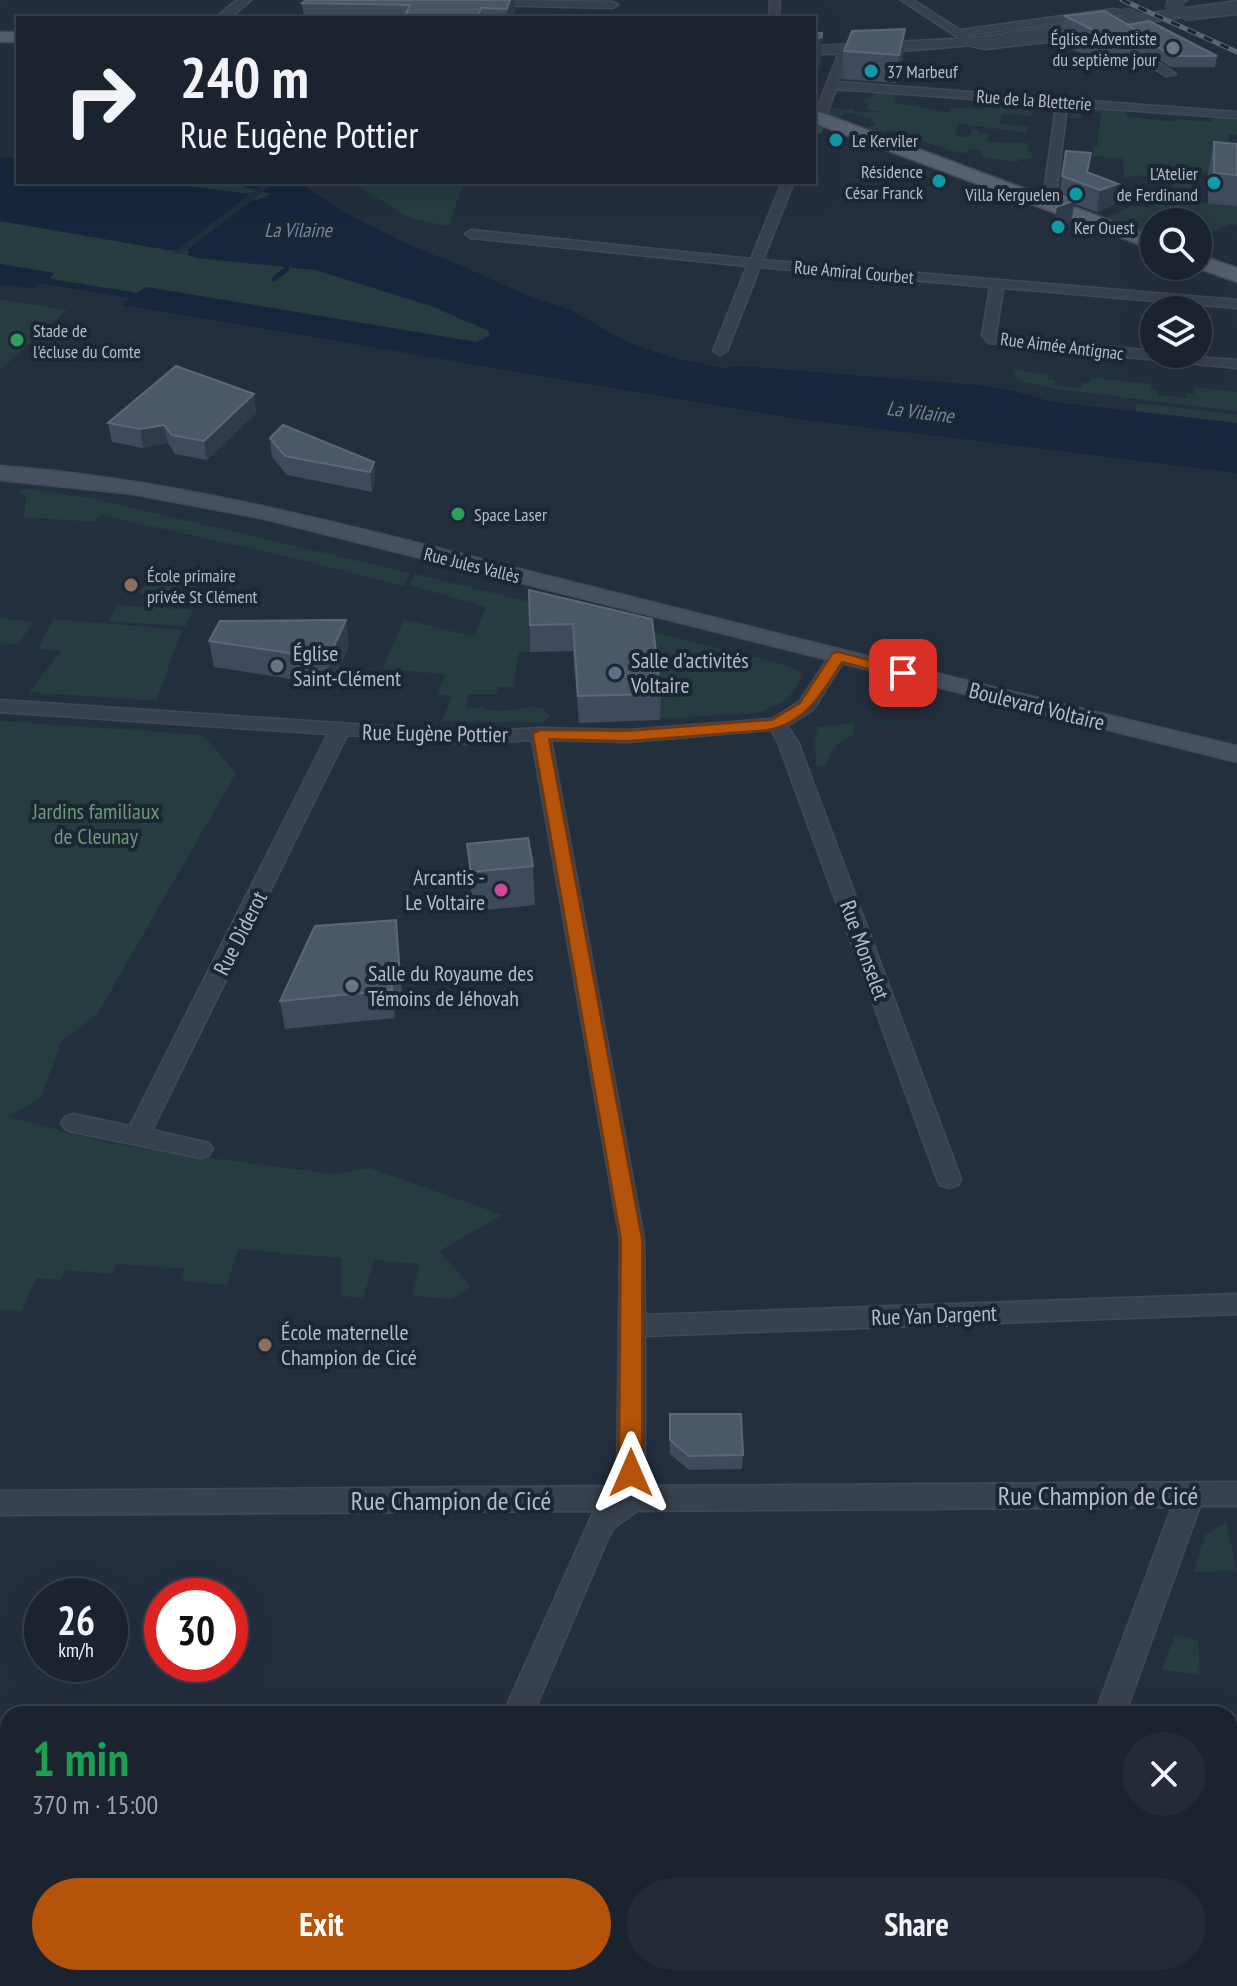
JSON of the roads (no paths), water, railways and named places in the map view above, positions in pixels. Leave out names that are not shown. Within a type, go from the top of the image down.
[{"type":"main road","points":[[816,122],[1140,239]]},
{"type":"main road","points":[[1212,266],[1236,275]]},
{"type":"main road","name":"Rue Jules Vallès","points":[[0,461],[70,471],[105,482]]},
{"type":"main road","name":"Rue Jules Vallès","points":[[0,473],[105,482],[182,496],[377,541],[838,656]]},
{"type":"main road","name":"Boulevard Voltaire","points":[[838,656],[1237,754]]},
{"type":"street","points":[[225,16],[245,0]]},
{"type":"street","points":[[906,0],[975,44],[998,46],[1146,26],[1147,23],[1126,13],[1114,12],[961,33]]},
{"type":"street","points":[[1182,0],[1172,2],[1171,6],[1191,16],[1237,8]]},
{"type":"street","points":[[482,3],[614,2]]},
{"type":"street","points":[[816,50],[890,51],[975,44],[1237,8]]},
{"type":"street","points":[[1104,32],[1170,74]]},
{"type":"street","points":[[816,120],[845,50]]},
{"type":"street","name":"Rue de la Bletterie","points":[[832,85],[1237,115]]},
{"type":"street","points":[[1039,201],[1050,195],[1062,102]]},
{"type":"street","points":[[720,351],[787,184]]},
{"type":"street","name":"Rue Amiral Courbet","points":[[471,234],[755,263],[1237,304]]},
{"type":"street","name":"Rue Aimée Antignac","points":[[997,283],[989,336],[994,340],[1237,364]]},
{"type":"street","points":[[777,724],[806,706],[838,656]]},
{"type":"street","name":"Rue Eugène Pottier","points":[[0,706],[468,738],[540,734],[628,736],[777,724]]},
{"type":"street","name":"Rue Monselet","points":[[777,724],[788,742],[949,1179]]},
{"type":"street","name":"Rue Diderot","points":[[137,1136],[340,730]]},
{"type":"street","points":[[521,1706],[598,1529],[605,1518],[631,1499],[632,1239],[540,734]]},
{"type":"street","points":[[73,1123],[115,1134],[201,1149]]},
{"type":"street","name":"Rue Yan Dargent","points":[[631,1326],[1237,1304]]},
{"type":"street","points":[[1113,1706],[1180,1519],[1192,1494]]},
{"type":"street","name":"Rue Champion de Cicé","points":[[0,1503],[1237,1494]]},
{"type":"water","name":"La Vilaine","points":[[16,157],[16,184],[169,184],[249,194],[245,199],[257,200],[272,194],[234,184],[300,184],[351,216],[409,245],[523,294],[569,309],[627,342],[678,359],[724,368],[741,366],[977,385],[1053,402],[1237,423],[1237,473],[790,418],[123,305],[129,298],[40,283],[32,289],[0,284],[0,264],[54,273],[49,279],[137,293],[146,287],[476,342],[489,336],[489,331],[431,306],[316,270],[198,258],[187,255],[190,251],[168,250],[0,221],[0,158]]},
{"type":"waterway","points":[[274,279],[287,269]]},
{"type":"railway","points":[[1122,0],[1237,52]]},
{"type":"place","name":"Église Adventiste du septième jour","points":[[1173,48]]},
{"type":"place","name":"37 Marbeuf","points":[[871,71]]},
{"type":"place","name":"Le Kerviler","points":[[836,140]]},
{"type":"place","name":"Résidence César Franck","points":[[939,181]]},
{"type":"place","name":"L'Atelier de Ferdinand","points":[[1214,183]]},
{"type":"place","name":"Villa Kerguelen","points":[[1076,194]]},
{"type":"place","name":"Ker Ouest","points":[[1058,227]]},
{"type":"place","name":"Stade de l'écluse du Comte","points":[[17,340]]},
{"type":"place","name":"Space Laser","points":[[458,514]]},
{"type":"place","name":"École primaire privée St Clément","points":[[131,585]]},
{"type":"place","name":"Église Saint-Clément","points":[[277,666]]},
{"type":"place","name":"Salle d'activités Voltaire","points":[[615,673]]},
{"type":"place","name":"Arcantis - Le Voltaire","points":[[501,890]]},
{"type":"place","name":"Salle du Royaume des Témoins de Jéhovah","points":[[352,986]]},
{"type":"place","name":"École maternelle Champion de Cicé","points":[[265,1345]]},
{"type":"park label","name":"Jardins familiaux de Cleunay","points":[[96,824]]}]
